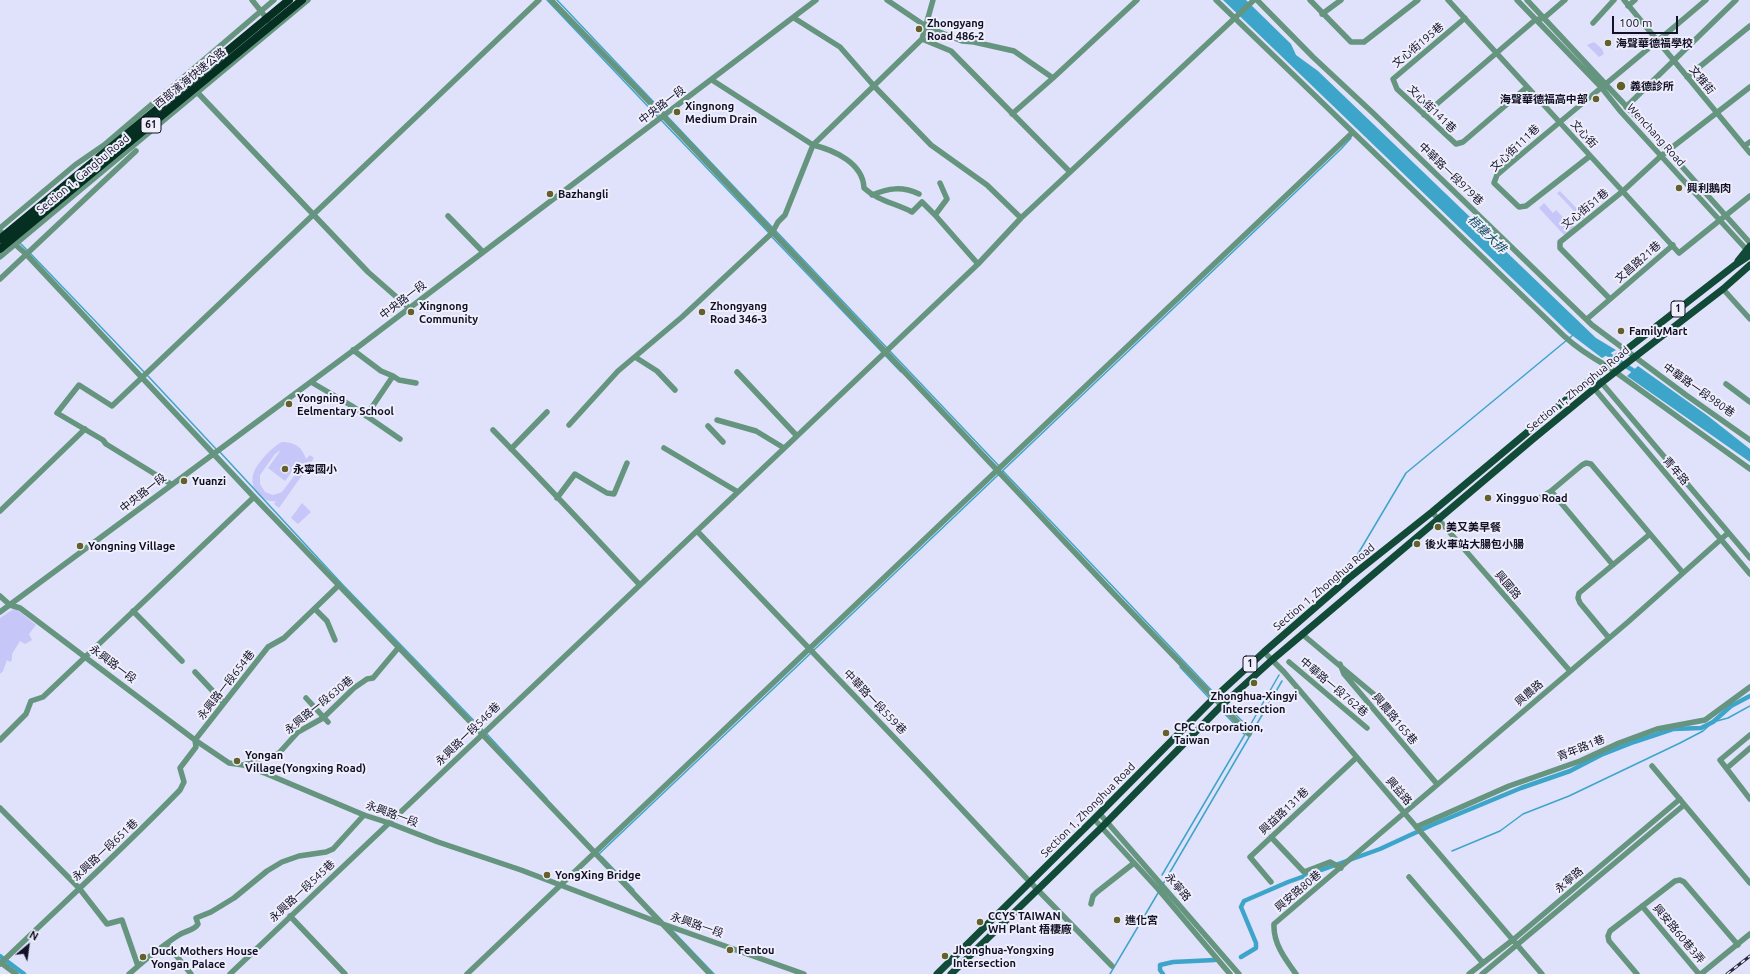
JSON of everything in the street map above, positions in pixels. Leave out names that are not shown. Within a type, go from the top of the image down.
[{"type":"highway","name":"西部濱海快速公路","points":[[4,238],[290,0]]},
{"type":"highway","name":"西部濱海快速公路","points":[[0,249],[302,0]]},
{"type":"main road","name":"Section 1, Zhonghua Road","points":[[937,974],[1100,814],[1214,698],[1264,652],[1349,578],[1432,512],[1595,375],[1735,264],[1749,248]]},
{"type":"main road","name":"1","points":[[1742,273],[1750,265]]},
{"type":"main road","name":"Section 1, Zhonghua Road","points":[[951,974],[1102,827],[1221,706],[1272,660],[1594,388],[1742,273],[1750,270]]},
{"type":"street","points":[[252,0],[274,29]]},
{"type":"street","name":"Section 1, Gangbu Road","points":[[0,230],[75,164],[104,145],[274,0]]},
{"type":"street","name":"Section 1, Gangbu Road","points":[[0,257],[308,0]]},
{"type":"street","points":[[171,484],[57,413],[80,385],[112,406],[312,214],[539,0]]},
{"type":"street","points":[[551,0],[663,116],[772,233],[1249,734]]},
{"type":"street","name":"中央路一段","points":[[0,612],[171,484],[311,382],[816,0]]},
{"type":"street","points":[[887,0],[927,27],[962,41],[974,42],[1014,51],[1054,78]]},
{"type":"street","points":[[569,425],[618,371],[682,317],[772,233],[778,222],[785,215],[813,145],[922,39],[927,27],[933,0]]},
{"type":"street","points":[[1012,114],[1054,78],[1137,0]]},
{"type":"street","points":[[1216,0],[1352,133],[1564,336],[1592,358],[1607,366],[1750,469]]},
{"type":"street","name":"永興路一段546巷","points":[[389,823],[639,584],[697,531],[978,264],[1022,218],[1070,172],[1256,0]]},
{"type":"street","name":"中華路一段979巷","points":[[1256,0],[1313,57],[1374,113],[1587,319],[1633,359]]},
{"type":"street","points":[[1310,0],[1351,42],[1364,42],[1418,0]]},
{"type":"street","points":[[1322,14],[1341,0]]},
{"type":"street","name":"文心街","points":[[1448,0],[1673,245]]},
{"type":"street","name":"Wenchang Road","points":[[1517,0],[1535,20],[1604,85],[1668,151],[1726,215],[1749,248]]},
{"type":"street","name":"Wenchang Road","points":[[1527,0],[1604,85],[1621,112],[1720,221],[1749,248]]},
{"type":"street","points":[[1424,116],[1535,20],[1544,18],[1565,0]]},
{"type":"street","points":[[1593,23],[1614,0]]},
{"type":"street","name":"文雅街","points":[[1624,0],[1750,153]]},
{"type":"street","points":[[1628,6],[1635,0]]},
{"type":"street","points":[[1559,121],[1658,42],[1706,0]]},
{"type":"street","points":[[1626,107],[1736,0]]},
{"type":"street","points":[[794,18],[840,47],[874,86],[931,145],[987,185],[1022,218]]},
{"type":"street","name":"文心街195巷","points":[[1397,90],[1393,79],[1465,18]]},
{"type":"street","points":[[1687,77],[1750,26]]},
{"type":"street","points":[[922,39],[951,51],[1070,172]]},
{"type":"street","points":[[712,80],[813,145],[822,147],[855,165],[864,182],[864,188],[880,200],[899,205],[912,212],[922,202],[936,215],[978,264]]},
{"type":"street","name":"文心街141巷","points":[[1397,90],[1452,142],[1459,144],[1527,87]]},
{"type":"street","name":"文心街51巷","points":[[1610,299],[1560,248],[1560,242],[1623,191],[1668,151],[1750,87]]},
{"type":"street","points":[[197,92],[368,272],[409,308]]},
{"type":"street","name":"文心街111巷","points":[[1559,121],[1497,175],[1494,183],[1519,207],[1526,206],[1590,156]]},
{"type":"street","points":[[467,974],[596,854],[1352,133]]},
{"type":"street","points":[[1744,146],[1750,142]]},
{"type":"street","points":[[74,184],[104,145]]},
{"type":"street","points":[[0,279],[136,151]]},
{"type":"street","points":[[74,184],[115,160]]},
{"type":"street","points":[[936,215],[947,199],[940,183]]},
{"type":"street","name":"Section 1, Gangbu Road","points":[[0,244],[4,238],[74,184]]},
{"type":"street","points":[[872,195],[896,188],[919,194]]},
{"type":"street","points":[[1720,221],[1750,196]]},
{"type":"street","points":[[448,216],[483,252]]},
{"type":"street","name":"文昌路21巷","points":[[1587,319],[1673,245],[1679,253],[1720,221]]},
{"type":"street","points":[[0,230],[4,238],[15,244],[26,254],[213,454],[710,974]]},
{"type":"street","points":[[1723,289],[1750,319]]},
{"type":"street","points":[[353,350],[381,371],[399,380],[416,384]]},
{"type":"street","points":[[635,357],[657,371],[675,390]]},
{"type":"street","name":"中華路一段980巷","points":[[1633,359],[1750,440]]},
{"type":"street","points":[[737,372],[797,436]]},
{"type":"street","name":"青年路","points":[[1595,375],[1728,534],[1750,558]]},
{"type":"street","points":[[366,416],[393,376]]},
{"type":"street","points":[[311,382],[400,439]]},
{"type":"street","name":"青年路","points":[[1588,382],[1750,574]]},
{"type":"street","points":[[1726,384],[1750,402]]},
{"type":"street","points":[[511,449],[547,412]]},
{"type":"street","points":[[717,420],[756,431],[784,448]]},
{"type":"street","points":[[708,426],[723,442]]},
{"type":"street","points":[[0,511],[85,430]]},
{"type":"street","points":[[493,430],[529,466],[557,498],[639,584]]},
{"type":"street","points":[[664,448],[738,492]]},
{"type":"street","points":[[557,498],[575,474],[607,493],[614,494],[627,463]]},
{"type":"street","points":[[1536,500],[1551,491],[1582,465],[1586,463],[1591,464],[1683,573]]},
{"type":"street","points":[[1551,491],[1613,565]]},
{"type":"street","points":[[0,740],[26,714],[31,701],[43,697],[254,497]]},
{"type":"street","name":"興國路","points":[[1432,512],[1570,671]]},
{"type":"street","name":"中華路一段559巷","points":[[697,531],[811,649],[1030,882],[1112,966]]},
{"type":"street","points":[[1609,638],[1580,603],[1578,598],[1579,593],[1650,534]]},
{"type":"street","name":"興農路","points":[[1342,868],[1437,784],[1609,638],[1728,534]]},
{"type":"street","name":"永興路一段654巷","points":[[195,740],[268,647],[284,638],[316,610],[339,585]]},
{"type":"street","name":"永興路一段","points":[[0,596],[10,605],[20,608],[195,740],[229,763],[243,765],[364,815],[804,974]]},
{"type":"street","points":[[316,610],[327,621],[335,640]]},
{"type":"street","points":[[133,611],[182,661]]},
{"type":"street","points":[[1302,634],[1340,664],[1389,707]]},
{"type":"street","name":"永興路一段630巷","points":[[243,765],[279,753],[298,732],[325,720],[354,688],[367,679],[374,678],[399,647]]},
{"type":"street","name":"興益路","points":[[1264,652],[1514,939],[1542,974]]},
{"type":"street","name":"中華路一段762巷","points":[[1289,662],[1367,728]]},
{"type":"street","name":"興農路165巷","points":[[1340,664],[1344,674],[1437,784]]},
{"type":"street","points":[[195,672],[224,703]]},
{"type":"street","name":"青年路1巷","points":[[1416,827],[1510,786],[1580,761],[1627,740],[1657,729],[1705,720],[1750,687]]},
{"type":"street","points":[[306,698],[325,720]]},
{"type":"street","points":[[1750,735],[1720,760],[1750,799]]},
{"type":"street","name":"永興路一段651巷","points":[[0,963],[130,842],[180,790],[184,782],[180,768],[196,747],[195,740]]},
{"type":"street","points":[[1726,768],[1750,748]]},
{"type":"street","name":"興益路131巷","points":[[1271,882],[1250,857],[1356,758]]},
{"type":"street","points":[[1652,766],[1750,883]]},
{"type":"street","name":"永寧路","points":[[1469,974],[1514,939],[1680,799]]},
{"type":"street","name":"永寧路","points":[[1482,974],[1684,805]]},
{"type":"street","points":[[0,808],[79,888],[107,924],[122,920],[138,966]]},
{"type":"street","name":"永寧路","points":[[1100,814],[1240,974]]},
{"type":"street","points":[[129,974],[181,934],[197,927],[198,924],[196,918],[211,912],[234,898],[267,871],[299,856],[326,852],[333,849],[364,815]]},
{"type":"street","name":"永寧路","points":[[1094,819],[1134,862],[1230,974]]},
{"type":"street","name":"永興路一段545巷","points":[[230,974],[389,823]]},
{"type":"street","points":[[1271,837],[1304,872],[1330,862],[1342,868]]},
{"type":"street","points":[[1091,904],[1093,896],[1097,892],[1134,862]]},
{"type":"street","name":"興安路80巷","points":[[1296,974],[1282,955],[1273,934],[1274,924],[1342,868]]},
{"type":"street","points":[[1409,877],[1483,963]]},
{"type":"street","points":[[1642,906],[1675,881],[1680,880],[1684,882],[1738,944]]},
{"type":"street","name":"興安路60巷3弄","points":[[1637,974],[1609,941],[1608,936],[1610,931],[1642,906],[1700,974]]},
{"type":"street","points":[[290,916],[345,974]]},
{"type":"street","points":[[1700,974],[1750,934]]},
{"type":"street","points":[[167,944],[191,974]]},
{"type":"street","points":[[0,963],[16,974]]},
{"type":"shaded area","points":[[1594,42],[1602,49],[1604,54],[1599,57],[1587,45]]},
{"type":"shaded area","points":[[1560,191],[1585,217],[1582,220],[1576,215],[1573,217],[1571,214],[1574,211],[1557,193]]},
{"type":"shaded area","points":[[1544,203],[1553,213],[1556,210],[1565,219],[1568,216],[1575,226],[1565,236],[1539,208]]},
{"type":"shaded area","points":[[282,442],[294,444],[300,448],[306,459],[310,455],[314,458],[279,508],[274,504],[276,501],[270,501],[260,497],[254,488],[253,483],[254,472],[262,459]],"holes":[[[281,450],[268,468],[285,481],[299,462],[297,472],[282,492],[273,495],[265,492],[260,484],[260,475],[275,454]]]},
{"type":"shaded area","points":[[302,503],[311,512],[298,524],[291,518]]},
{"type":"shaded area","points":[[15,608],[36,625],[29,634],[32,640],[25,644],[20,641],[12,654],[12,660],[10,662],[7,660],[3,671],[0,674],[0,618]]},
{"type":"water","points":[[1223,0],[1246,0],[1291,44],[1296,55],[1318,71],[1596,338],[1616,350],[1602,358],[1569,333]]},
{"type":"water","points":[[1638,366],[1708,416],[1750,449],[1750,462],[1627,376]]},
{"type":"waterway","points":[[547,0],[658,117]]},
{"type":"waterway","points":[[557,0],[773,228]]},
{"type":"waterway","points":[[661,120],[769,233]]},
{"type":"waterway","points":[[814,650],[1351,138]]},
{"type":"waterway","points":[[776,231],[999,466]]},
{"type":"waterway","points":[[771,236],[901,372]]},
{"type":"waterway","points":[[20,243],[27,250]]},
{"type":"waterway","points":[[30,253],[145,373]]},
{"type":"waterway","points":[[1346,574],[1406,473],[1573,335]]},
{"type":"waterway","name":"梧棲大排","points":[[1603,351],[1637,373]]},
{"type":"waterway","points":[[148,376],[216,449]]},
{"type":"waterway","points":[[219,451],[342,584],[483,730]]},
{"type":"waterway","points":[[1003,471],[1215,694]]},
{"type":"waterway","points":[[599,854],[811,653]]},
{"type":"waterway","points":[[1180,667],[1210,699]]},
{"type":"waterway","points":[[1248,729],[1279,675]]},
{"type":"waterway","points":[[1163,884],[1282,681]]},
{"type":"waterway","points":[[1241,957],[1256,948],[1256,943],[1241,907],[1244,901],[1288,882],[1380,849],[1432,825],[1521,788],[1570,771],[1601,755],[1634,742],[1673,729],[1701,728],[1713,722],[1731,706],[1750,696]]},
{"type":"waterway","points":[[1226,705],[1249,728]]},
{"type":"waterway","points":[[1452,851],[1500,831],[1523,814],[1569,796],[1680,743],[1703,731],[1713,722],[1728,718],[1750,706]]},
{"type":"waterway","points":[[1221,710],[1245,735]]},
{"type":"waterway","points":[[486,733],[547,799]]},
{"type":"waterway","points":[[1162,875],[1244,736]]},
{"type":"waterway","points":[[602,857],[634,890]]},
{"type":"waterway","points":[[1110,974],[1158,893]]},
{"type":"waterway","points":[[671,929],[714,974]]},
{"type":"waterway","points":[[0,956],[24,974]]},
{"type":"waterway","points":[[1163,974],[1160,970],[1160,965],[1173,962],[1215,960]]},
{"type":"railway","points":[[1727,974],[1750,956]]},
{"type":"place","name":"Zhongyang Road 486-2","points":[[919,29]]},
{"type":"place","name":"海聲華德福學校","points":[[1608,43]]},
{"type":"place","name":"義德診所","points":[[1621,86]]},
{"type":"place","name":"海聲華德福高中部","points":[[1596,99]]},
{"type":"place","name":"Xingnong Medium Drain","points":[[677,112]]},
{"type":"place","name":"興利鵝肉","points":[[1679,188]]},
{"type":"place","name":"Bazhangli","points":[[550,194]]},
{"type":"place","name":"Xingnong Community","points":[[411,312]]},
{"type":"place","name":"Zhongyang Road 346-3","points":[[702,312]]},
{"type":"place","name":"FamilyMart","points":[[1621,331]]},
{"type":"place","name":"Yongning Eelmentary School","points":[[289,404]]},
{"type":"place","name":"永寧國小","points":[[285,469]]},
{"type":"place","name":"Yuanzi","points":[[184,481]]},
{"type":"place","name":"Xingguo Road","points":[[1488,498]]},
{"type":"place","name":"美又美早餐","points":[[1438,527]]},
{"type":"place","name":"後火車站大腸包小腸","points":[[1417,544]]},
{"type":"place","name":"Yongning Village","points":[[80,546]]},
{"type":"place","name":"Zhonghua-Xingyi Intersection","points":[[1254,683]]},
{"type":"place","name":"CPC Corporation, Taiwan","points":[[1166,733]]},
{"type":"place","name":"Yongan Village(Yongxing Road)","points":[[237,761]]},
{"type":"place","name":"YongXing Bridge","points":[[547,875]]},
{"type":"place","name":"進化宮","points":[[1117,920]]},
{"type":"place","name":"CCYS TAIWAN WH Plant 梧棲廠","points":[[980,922]]},
{"type":"place","name":"Fentou","points":[[730,950]]},
{"type":"place","name":"Jhonghua-Yongxing Intersection","points":[[945,956]]},
{"type":"place","name":"Duck Mothers House Yongan Palace","points":[[143,957]]}]
